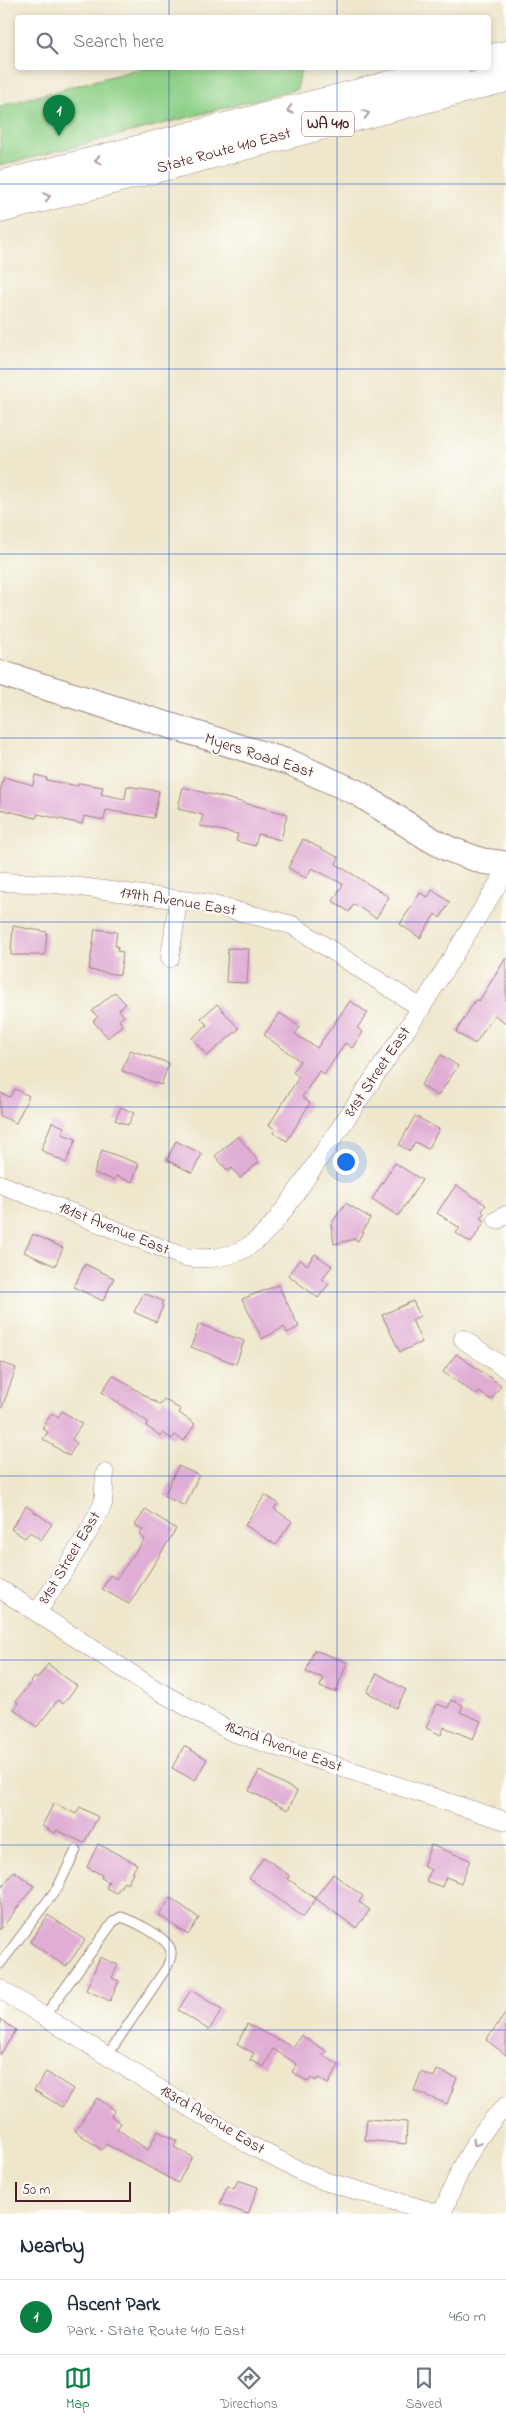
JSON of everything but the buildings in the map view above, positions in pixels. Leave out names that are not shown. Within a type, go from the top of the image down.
[{"type":"highway","points":[[491,58],[506,55]]},
{"type":"highway","name":"State Route 410 East","points":[[0,186],[448,70]]},
{"type":"highway","name":"State Route 410 East","points":[[0,209],[506,78]]},
{"type":"street","name":"Myers Road East","points":[[0,673],[291,763],[358,793],[443,846],[482,860],[506,864]]},
{"type":"street","name":"81st Street East","points":[[231,1254],[256,1241],[273,1225],[422,1008],[506,871]]},
{"type":"street","name":"179th Avenue East","points":[[0,882],[58,884],[206,903],[292,925],[422,1008]]},
{"type":"street","points":[[170,958],[178,900]]},
{"type":"street","name":"181st Avenue East","points":[[0,1184],[184,1257],[200,1259],[231,1254]]},
{"type":"street","points":[[463,1339],[506,1369]]},
{"type":"street","name":"81st Street East","points":[[37,1613],[88,1533],[103,1504],[105,1473]]},
{"type":"street","name":"182nd Avenue East","points":[[5,1595],[37,1613],[156,1689],[232,1732],[506,1821]]},
{"type":"street","name":"183rd Avenue East","points":[[0,1989],[248,2144],[300,2171],[324,2181],[441,2214]]},
{"type":"street","points":[[441,2214],[451,2188],[486,2126],[506,2106]]},
{"type":"lane","points":[[0,1964],[58,1887],[76,1850]]},
{"type":"lane","points":[[44,2017],[113,1922],[121,1918],[134,1921],[163,1941],[170,1948],[171,1957],[167,1967],[107,2056]]},
{"type":"green space","points":[[135,70],[301,70],[297,89],[0,166],[0,106]]},
{"type":"place","name":"Ascent Park","points":[[59,136]]}]
